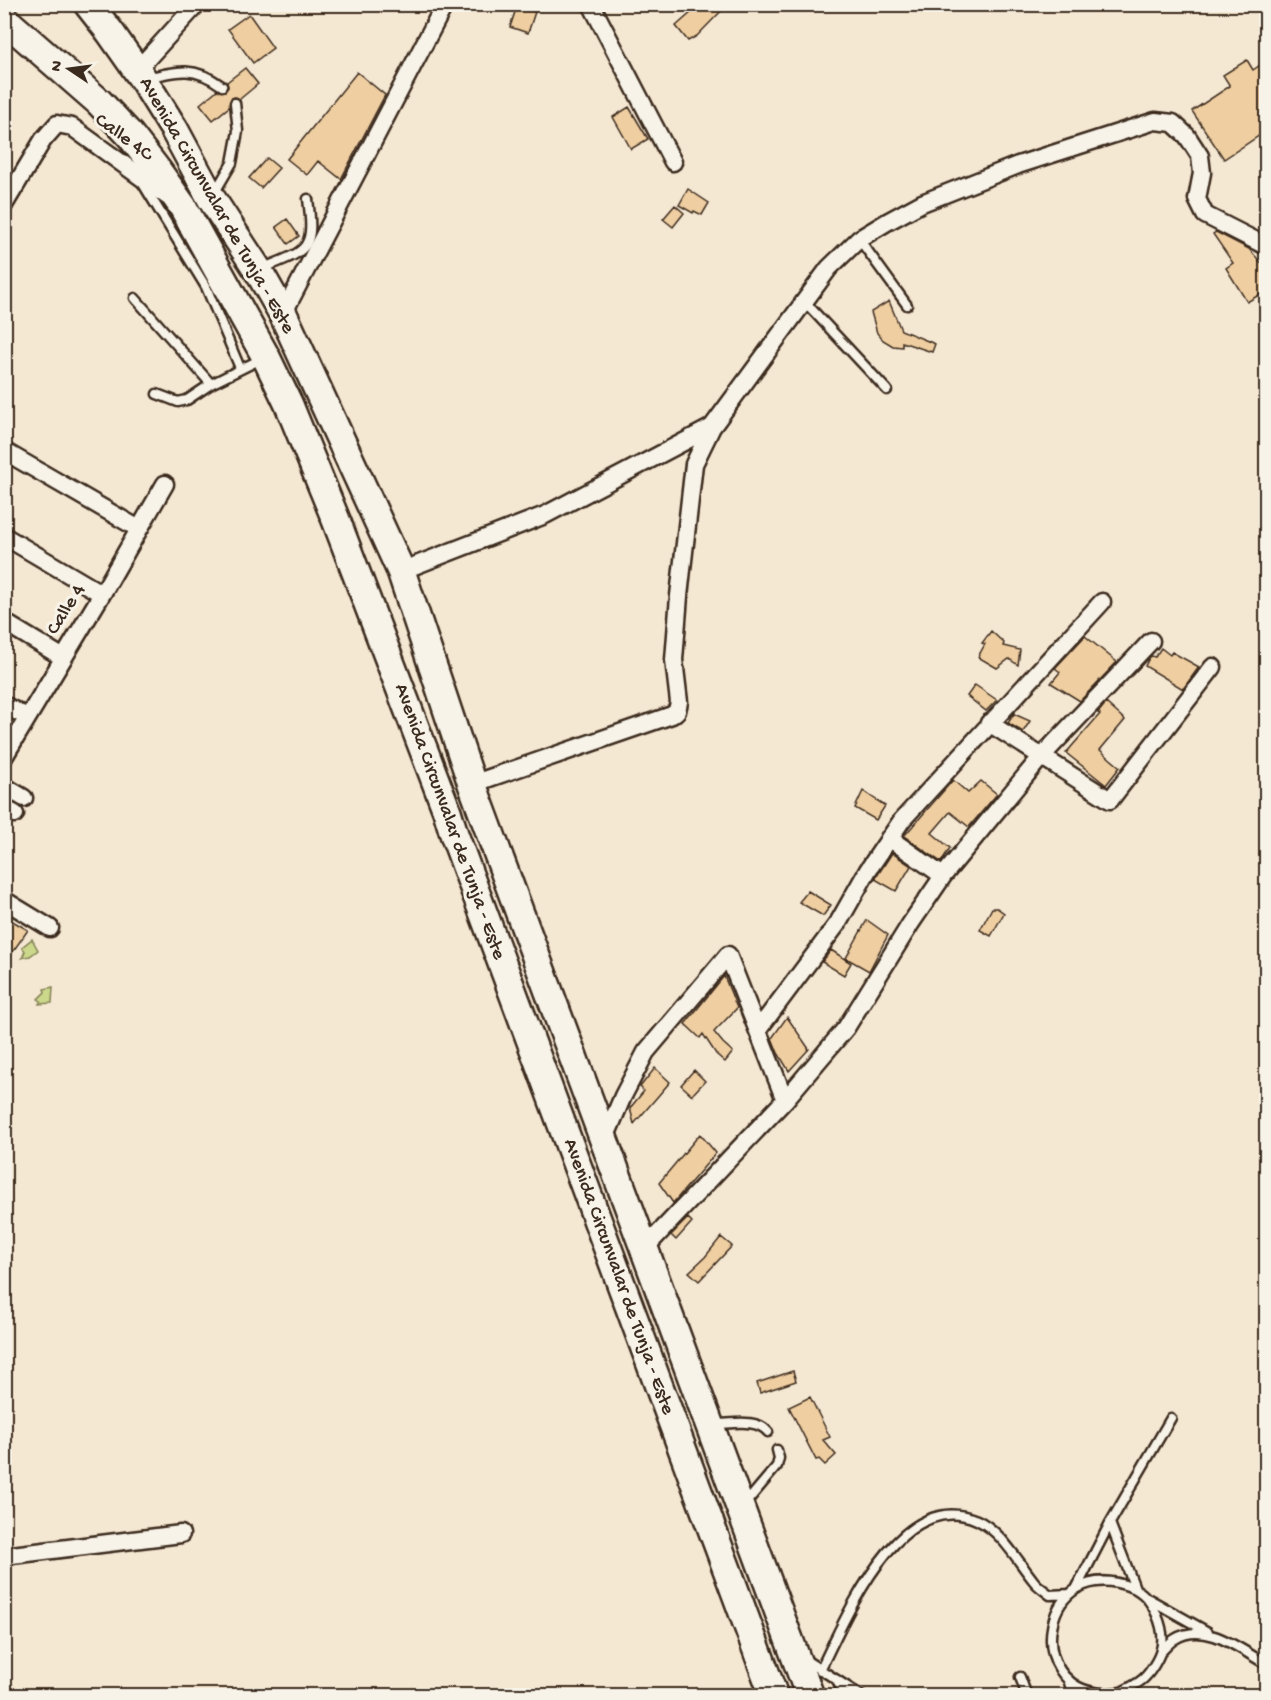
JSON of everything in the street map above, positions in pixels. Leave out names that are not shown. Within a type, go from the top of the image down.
[{"type":"highway","name":"Avenida Circunvalar de Tunja - Este","points":[[88,4],[140,75],[174,129],[211,198],[258,270],[283,314],[401,571],[472,784],[810,1695]]},
{"type":"highway","name":"Avenida Circunvalar de Tunja - Este","points":[[4,19],[99,102],[130,135],[157,170],[183,207],[266,357],[289,405],[336,520],[447,811],[774,1695]]},
{"type":"street","points":[[140,75],[197,4]]},
{"type":"street","points":[[283,314],[445,4]]},
{"type":"street","points":[[591,4],[673,162]]},
{"type":"street","points":[[472,784],[672,715],[677,711],[679,702],[674,660],[694,464],[712,427],[804,301],[829,268],[859,239],[922,203],[1018,165],[1155,121],[1173,123],[1187,136],[1200,156],[1202,173],[1197,200],[1205,215],[1266,246]]},
{"type":"street","name":"Calle 4C","points":[[4,205],[9,185],[57,124],[72,127],[183,207]]},
{"type":"street","points":[[401,571],[545,515],[712,427]]},
{"type":"street","points":[[4,451],[139,529]]},
{"type":"street","name":"Calle 4","points":[[4,757],[165,484]]},
{"type":"street","points":[[4,536],[102,594]]},
{"type":"street","points":[[758,1030],[838,923],[868,870],[902,820],[1102,602]]},
{"type":"street","points":[[4,622],[63,657]]},
{"type":"street","points":[[644,1249],[785,1100],[846,1028],[911,923],[944,876],[1041,757],[1151,641]]},
{"type":"street","points":[[989,723],[1110,800],[1213,667]]},
{"type":"street","points":[[4,705],[27,717]]},
{"type":"street","points":[[4,786],[24,798]]},
{"type":"street","points":[[889,838],[944,876]]},
{"type":"street","points":[[4,900],[50,928]]},
{"type":"street","points":[[604,1141],[622,1096],[646,1052],[728,955],[785,1100]]},
{"type":"street","points":[[4,1556],[181,1534]]},
{"type":"lane","points":[[140,75],[188,70],[208,76],[222,86]]},
{"type":"lane","points":[[211,198],[232,163],[238,131],[235,103]]},
{"type":"lane","points":[[135,173],[206,287],[240,368]]},
{"type":"lane","points":[[258,270],[303,250],[309,240],[312,226],[308,199]]},
{"type":"lane","points":[[859,239],[907,305]]},
{"type":"lane","points":[[135,298],[211,384]]},
{"type":"lane","points":[[804,301],[887,390]]},
{"type":"lane","points":[[157,394],[178,402],[187,400],[240,368],[266,357]]},
{"type":"lane","points":[[1171,1418],[1073,1592],[1057,1609],[1051,1627],[1050,1646],[1056,1664],[1067,1678],[1083,1689],[1118,1694],[1146,1677],[1161,1652],[1174,1639],[1190,1633],[1203,1633],[1219,1638]]},
{"type":"lane","points":[[709,1424],[756,1423],[764,1426],[768,1432]]},
{"type":"lane","points":[[740,1509],[777,1466],[779,1458],[777,1450]]},
{"type":"lane","points":[[820,1670],[857,1596],[878,1564],[901,1536],[928,1520],[953,1514],[978,1520],[997,1536],[1034,1581],[1050,1595],[1073,1592],[1095,1581],[1116,1581],[1135,1588],[1148,1599],[1266,1664]]},
{"type":"lane","points":[[1110,1523],[1135,1588]]},
{"type":"lane","points":[[1148,1599],[1161,1624],[1161,1652]]},
{"type":"lane","points":[[793,1650],[820,1670],[862,1695]]},
{"type":"lane","points":[[1020,1677],[1027,1695]]},
{"type":"lane","points":[[1067,1678],[1072,1695]]},
{"type":"lane","points":[[836,1680],[844,1695]]},
{"type":"green space","points":[[32,939],[38,950],[22,958],[25,951],[22,947]]},
{"type":"green space","points":[[53,987],[52,1003],[39,1004],[41,1001],[38,999],[45,992],[44,989]]},
{"type":"building","points":[[701,4],[728,4],[697,36],[688,41],[676,26]]},
{"type":"building","points":[[517,6],[535,12],[528,33],[510,27]]},
{"type":"building","points":[[249,14],[273,48],[253,63],[228,29]]},
{"type":"building","points":[[1247,60],[1253,70],[1266,61],[1266,131],[1224,159],[1192,111],[1230,86],[1223,75]]},
{"type":"building","points":[[245,68],[258,84],[240,99],[231,98],[229,107],[213,120],[200,104],[217,90],[225,91],[228,87],[227,82]]},
{"type":"building","points":[[357,72],[385,95],[341,179],[318,161],[307,175],[287,159]]},
{"type":"building","points":[[629,107],[648,139],[631,149],[613,117]]},
{"type":"building","points":[[267,158],[279,168],[261,188],[249,178]]},
{"type":"building","points":[[688,189],[709,203],[702,215],[679,205]]},
{"type":"building","points":[[675,205],[684,213],[673,227],[663,219]]},
{"type":"building","points":[[287,219],[299,236],[288,244],[276,227]]},
{"type":"building","points":[[1216,232],[1249,249],[1266,268],[1266,291],[1247,302],[1226,268],[1233,263],[1213,234]]},
{"type":"building","points":[[889,301],[901,330],[935,344],[932,352],[902,342],[902,347],[893,346],[877,333],[871,312]]},
{"type":"building","points":[[991,631],[1004,643],[1003,646],[1020,650],[1018,665],[1009,659],[997,668],[978,657],[985,644],[982,643]]},
{"type":"building","points":[[1085,636],[1117,662],[1080,701],[1051,683],[1060,672],[1055,668]]},
{"type":"building","points":[[1161,648],[1170,655],[1172,652],[1199,667],[1183,689],[1145,666],[1149,658],[1155,657]]},
{"type":"building","points":[[975,685],[997,700],[986,711],[967,696]]},
{"type":"building","points":[[1106,703],[1125,720],[1100,750],[1120,767],[1106,785],[1066,753],[1100,714],[1098,713]]},
{"type":"building","points":[[1014,714],[1030,721],[1023,732],[1008,723]]},
{"type":"building","points":[[953,780],[968,793],[981,781],[997,794],[969,827],[950,812],[932,833],[950,848],[941,862],[904,836]]},
{"type":"building","points":[[863,791],[885,806],[876,820],[855,808]]},
{"type":"building","points":[[892,853],[911,866],[896,891],[875,879]]},
{"type":"building","points":[[808,891],[831,905],[823,916],[799,902]]},
{"type":"building","points":[[992,908],[997,908],[1004,913],[991,936],[980,930]]},
{"type":"building","points":[[4,916],[28,930],[4,964]]},
{"type":"building","points":[[867,920],[888,935],[869,971],[846,958]]},
{"type":"building","points":[[831,950],[851,963],[844,975],[822,962]]},
{"type":"building","points":[[724,976],[737,1008],[714,1032],[733,1052],[725,1062],[716,1054],[703,1034],[700,1038],[685,1024]]},
{"type":"building","points":[[787,1017],[809,1049],[789,1071],[772,1038]]},
{"type":"building","points":[[655,1068],[670,1082],[634,1124],[630,1108],[644,1091],[640,1087]]},
{"type":"building","points":[[694,1070],[705,1081],[692,1095],[681,1085]]},
{"type":"building","points":[[700,1134],[716,1153],[673,1203],[659,1183]]},
{"type":"building","points":[[688,1218],[692,1222],[676,1240],[671,1235]]},
{"type":"building","points":[[721,1237],[732,1246],[699,1281],[689,1272]]},
{"type":"building","points":[[793,1371],[796,1381],[760,1393],[757,1383]]},
{"type":"building","points":[[810,1397],[830,1437],[823,1440],[836,1455],[825,1465],[819,1459],[816,1460],[789,1407]]}]
